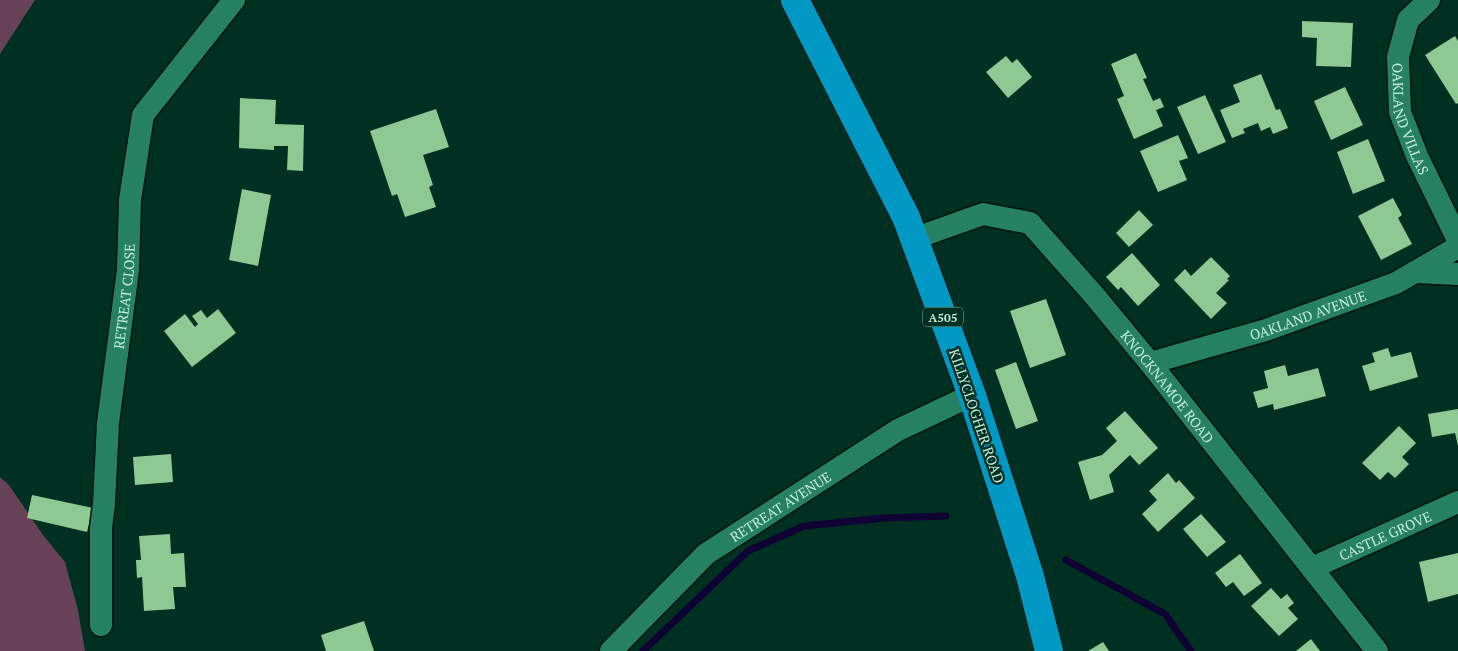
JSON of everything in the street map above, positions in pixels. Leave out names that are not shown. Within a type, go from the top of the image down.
[{"type":"highway","name":"KILLYCLOGHER ROAD","points":[[795,0],[906,217],[972,395],[1030,576],[1049,651]]},
{"type":"street","name":"RETREAT CLOSE","points":[[101,625],[101,528],[108,423],[128,270],[130,200],[143,115],[234,0]]},
{"type":"street","name":"OAKLAND VILLAS","points":[[1429,0],[1408,20],[1398,57],[1400,112],[1417,156],[1458,240]]},
{"type":"street","name":"KNOCKNAMOE ROAD","points":[[913,239],[983,214],[1030,223],[1093,294],[1150,363],[1376,651]]},
{"type":"street","name":"OAKLAND AVENUE","points":[[1150,363],[1266,330],[1396,283],[1458,248]]},
{"type":"street","points":[[1416,272],[1458,274]]},
{"type":"street","name":"RETREAT AVENUE","points":[[611,651],[706,554],[898,430],[972,395]]},
{"type":"street","name":"CASTLE GROVE","points":[[1312,568],[1458,502]]},
{"type":"shaded area","points":[[0,0],[35,0],[0,54]]},
{"type":"shaded area","points":[[0,477],[9,485],[43,535],[65,562],[78,610],[85,651],[0,651]]},
{"type":"building","points":[[1302,21],[1353,23],[1351,67],[1316,66],[1317,38],[1302,37]]},
{"type":"building","points":[[1455,36],[1458,41],[1458,103],[1456,104],[1425,55]]},
{"type":"building","points":[[1136,53],[1147,78],[1143,79],[1153,101],[1160,98],[1164,107],[1156,110],[1163,126],[1134,139],[1117,99],[1124,96],[1111,64]]},
{"type":"building","points":[[1006,56],[1012,63],[1017,59],[1032,77],[1008,98],[986,72]]},
{"type":"building","points":[[1261,74],[1276,110],[1280,109],[1288,128],[1273,134],[1270,127],[1261,131],[1258,123],[1243,129],[1245,133],[1232,138],[1220,110],[1240,102],[1233,85]]},
{"type":"building","points":[[1345,87],[1363,125],[1331,140],[1314,101]]},
{"type":"building","points":[[1205,95],[1226,142],[1198,154],[1177,107]]},
{"type":"building","points":[[240,98],[276,100],[275,124],[304,125],[303,171],[287,170],[288,146],[274,146],[274,150],[239,148]]},
{"type":"building","points":[[436,109],[449,147],[423,155],[433,185],[429,187],[436,207],[405,217],[397,194],[392,196],[370,131]]},
{"type":"building","points":[[1178,135],[1188,158],[1179,161],[1187,180],[1158,192],[1140,151]]},
{"type":"building","points":[[1368,139],[1385,181],[1353,194],[1337,152]]},
{"type":"building","points":[[242,189],[271,195],[258,266],[229,260]]},
{"type":"building","points":[[1393,198],[1402,215],[1398,218],[1412,244],[1381,260],[1358,216]]},
{"type":"building","points":[[1139,210],[1153,225],[1129,247],[1116,233]]},
{"type":"building","points":[[1132,253],[1160,285],[1138,306],[1121,287],[1118,290],[1106,277]]},
{"type":"building","points":[[1211,257],[1230,276],[1227,279],[1229,280],[1216,293],[1227,303],[1211,319],[1174,280],[1185,269],[1191,276]]},
{"type":"building","points":[[1046,299],[1066,355],[1030,368],[1010,311]]},
{"type":"building","points":[[218,309],[236,333],[192,367],[164,331],[185,314],[195,327],[198,324],[192,316],[201,310],[207,318]]},
{"type":"building","points":[[1388,348],[1391,357],[1411,352],[1418,377],[1370,391],[1362,366],[1375,362],[1372,353]]},
{"type":"building","points":[[1016,362],[1038,421],[1016,429],[995,370]]},
{"type":"building","points":[[1285,365],[1288,376],[1318,368],[1326,396],[1274,410],[1273,404],[1258,408],[1253,392],[1268,388],[1264,371]]},
{"type":"building","points":[[1458,409],[1458,446],[1455,433],[1432,437],[1428,414]]},
{"type":"building","points":[[1125,411],[1158,448],[1139,465],[1130,455],[1109,475],[1114,492],[1090,500],[1078,462],[1102,455],[1117,441],[1106,428]]},
{"type":"building","points":[[1399,426],[1416,443],[1402,457],[1409,464],[1395,478],[1388,472],[1380,480],[1362,463]]},
{"type":"building","points":[[171,454],[173,482],[135,485],[133,457]]},
{"type":"building","points":[[1168,473],[1176,483],[1179,480],[1195,498],[1158,532],[1142,514],[1157,500],[1149,491]]},
{"type":"building","points":[[32,495],[93,508],[87,532],[27,518]]},
{"type":"building","points":[[1201,514],[1226,542],[1207,557],[1183,529]]},
{"type":"building","points":[[170,534],[171,554],[184,553],[186,587],[173,587],[175,609],[144,611],[142,577],[137,578],[136,560],[141,560],[139,536]]},
{"type":"building","points":[[1458,553],[1458,594],[1428,602],[1419,562]]},
{"type":"building","points":[[1240,554],[1262,583],[1244,596],[1233,582],[1226,587],[1215,573]]},
{"type":"building","points":[[1271,588],[1281,599],[1287,594],[1294,603],[1288,608],[1298,619],[1279,636],[1251,606]]},
{"type":"building","points":[[364,621],[374,651],[326,651],[321,635]]},
{"type":"building","points":[[1311,639],[1320,651],[1296,651]]},
{"type":"building","points":[[1103,642],[1109,651],[1088,651]]},
{"type":"waterway","points":[[643,651],[748,551],[804,526],[884,518],[946,516]]},
{"type":"waterway","points":[[1066,560],[1165,614],[1191,651]]}]
